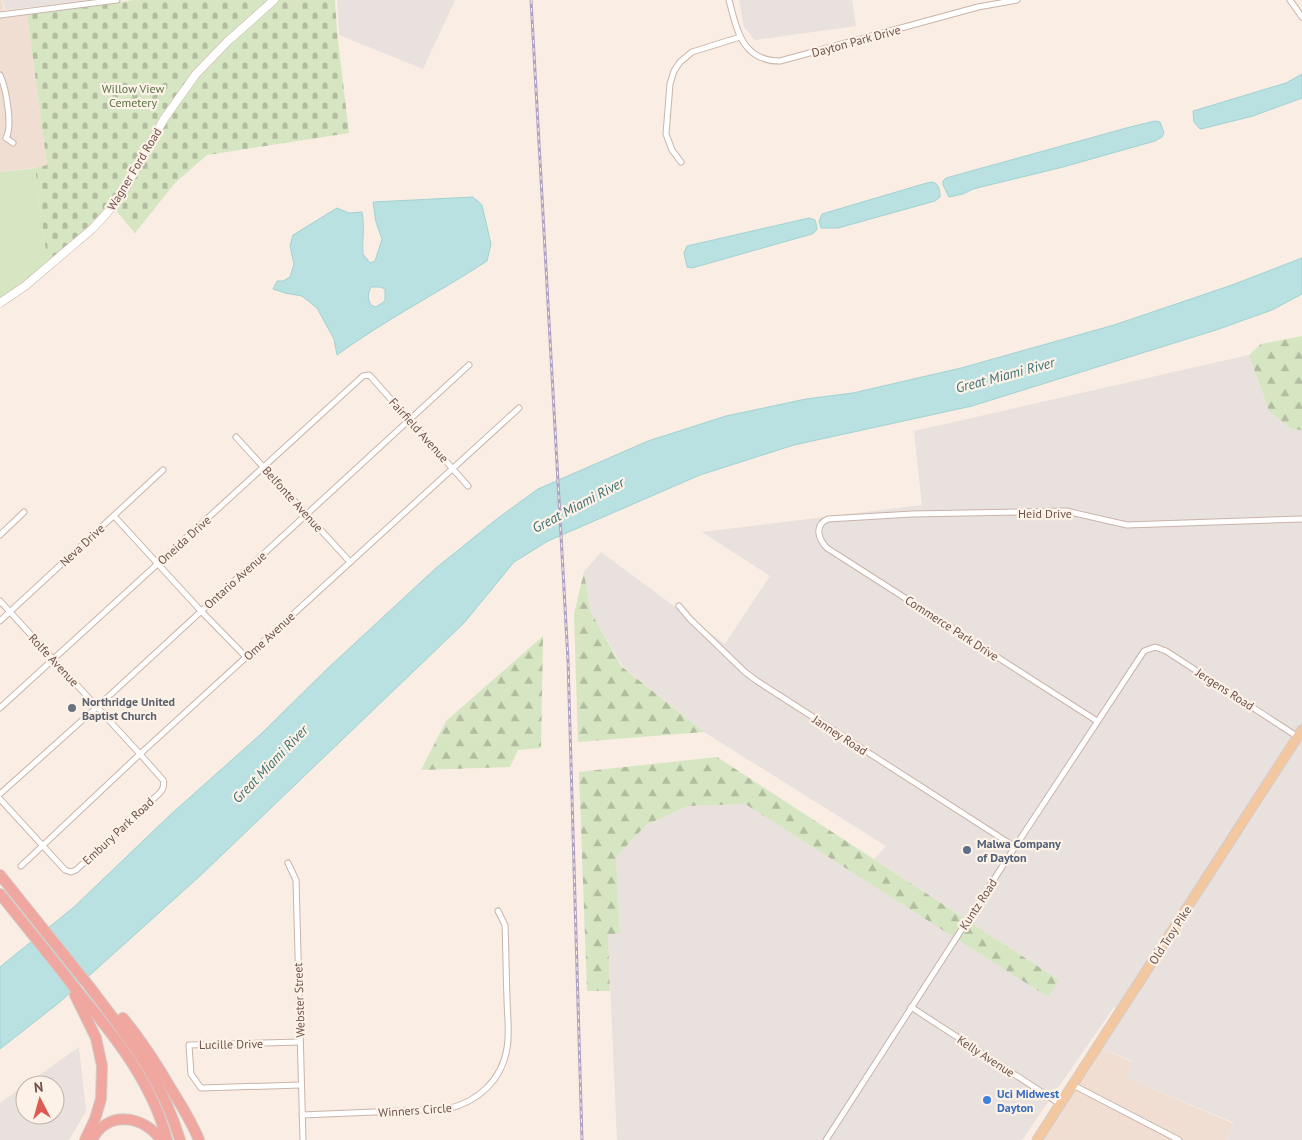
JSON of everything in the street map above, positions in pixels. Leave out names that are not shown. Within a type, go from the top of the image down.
[{"type":"highway","points":[[0,875],[80,976],[132,1030],[189,1118],[199,1140]]},
{"type":"highway","points":[[0,894],[64,974],[90,1014],[127,1056],[148,1090],[167,1140]]},
{"type":"highway","points":[[104,1001],[151,1071],[168,1106],[180,1140]]},
{"type":"highway","points":[[85,1140],[95,1119],[101,1099],[103,1083],[100,1052],[90,1014]]},
{"type":"highway","points":[[92,1140],[103,1126],[124,1119],[144,1123],[161,1140]]},
{"type":"main road","name":"Wagner Ford Road","points":[[0,303],[25,286],[76,243],[106,214],[122,194],[164,119],[196,74],[228,41],[274,0]]},
{"type":"main road","name":"Old Troy Pike","points":[[1037,1140],[1300,733]]},
{"type":"street","points":[[0,15],[117,0]]},
{"type":"street","name":"Dayton Park Drive","points":[[729,0],[740,37],[749,49],[760,57],[774,61],[786,60],[978,7],[1017,0]]},
{"type":"street","points":[[1290,0],[1302,17]]},
{"type":"street","points":[[681,162],[672,150],[666,134],[670,84],[674,71],[680,62],[692,52],[740,37]]},
{"type":"street","points":[[0,75],[4,87],[9,129],[6,138],[0,142]]},
{"type":"street","points":[[6,138],[13,143]]},
{"type":"street","name":"Ontario Avenue","points":[[0,794],[469,365]]},
{"type":"street","name":"Fairfield Avenue","points":[[369,375],[468,486]]},
{"type":"street","name":"Oneida Drive","points":[[0,708],[360,378],[369,375]]},
{"type":"street","name":"Ome Avenue","points":[[21,866],[140,754],[519,408]]},
{"type":"street","name":"Belfonte Avenue","points":[[236,437],[350,562]]},
{"type":"street","name":"Neva Drive","points":[[0,621],[163,470]]},
{"type":"street","name":"Heid Drive","points":[[819,526],[828,519],[912,514],[1066,511],[1127,525],[1302,518]]},
{"type":"street","points":[[0,535],[24,512]]},
{"type":"street","points":[[114,516],[159,563],[200,611],[246,658]]},
{"type":"street","name":"Commerce Park Drive","points":[[819,526],[821,540],[827,548],[1097,721]]},
{"type":"street","name":"Rolfe Avenue","points":[[0,601],[163,780],[163,788]]},
{"type":"street","name":"Janney Road","points":[[679,606],[745,672],[757,681],[1015,847]]},
{"type":"street","name":"Kuntz Road","points":[[826,1140],[1097,721],[1144,651],[1151,647]]},
{"type":"street","name":"Jergens Road","points":[[1151,647],[1159,647],[1166,651],[1300,733]]},
{"type":"street","name":"Embury Park Road","points":[[43,845],[65,870],[71,872],[76,870],[163,788]]},
{"type":"street","points":[[0,799],[43,845]]},
{"type":"street","name":"Webster Street","points":[[288,862],[296,880],[303,1140]]},
{"type":"street","name":"Winners Circle","points":[[302,1115],[447,1109],[463,1105],[486,1089],[501,1068],[508,1038],[505,925],[498,911]]},
{"type":"street","name":"Kelly Avenue","points":[[911,1008],[1060,1104]]},
{"type":"street","name":"Lucille Drive","points":[[300,1042],[189,1045],[191,1074],[201,1088],[301,1085]]},
{"type":"street","points":[[1073,1085],[1179,1140]]},
{"type":"shaded area","points":[[0,0],[2,0],[5,18],[27,14],[47,166],[0,172]]},
{"type":"shaded area","points":[[3,0],[89,0],[5,10]]},
{"type":"shaded area","points":[[337,0],[455,0],[423,69],[339,35]]},
{"type":"shaded area","points":[[739,0],[852,0],[856,26],[755,40],[744,27]]},
{"type":"shaded area","points":[[1249,355],[1269,411],[1291,429],[1302,430],[1302,1140],[1226,1140],[1234,1123],[1127,1078],[1132,1061],[1097,1047],[1121,1011],[1114,1007],[1022,1140],[617,1140],[608,934],[620,933],[616,857],[646,825],[688,806],[745,804],[1048,996],[1059,980],[874,859],[886,846],[704,732],[622,666],[590,610],[584,572],[601,552],[725,644],[770,576],[702,532],[922,505],[914,431]]},
{"type":"shaded area","points":[[79,1047],[86,1111],[69,1140],[0,1140],[0,1103],[15,1092],[15,1125],[65,1125],[65,1075],[39,1075]]},
{"type":"shaded area","points":[[1097,1047],[1132,1062],[1127,1078],[1234,1124],[1226,1140],[1036,1140]]},
{"type":"green space","name":"Willow View Cemetery","points":[[135,0],[335,0],[349,133],[207,155],[175,183],[135,233],[111,205],[80,236],[51,260],[46,253],[35,168],[47,165],[27,14]]},
{"type":"green space","points":[[35,168],[46,252],[51,260],[23,283],[0,298],[0,172]]},
{"type":"green space","points":[[1302,336],[1302,430],[1291,429],[1269,411],[1249,355],[1261,344]]},
{"type":"green space","points":[[584,572],[590,610],[621,666],[704,732],[578,742],[574,614]]},
{"type":"green space","points":[[543,636],[541,748],[518,750],[510,767],[421,770],[446,721]]},
{"type":"green space","points":[[717,757],[1059,980],[1048,997],[745,804],[688,806],[646,825],[616,857],[620,933],[608,935],[610,991],[587,991],[579,772]]},
{"type":"water","points":[[1302,74],[1302,98],[1253,116],[1205,128],[1200,129],[1194,122],[1193,111],[1286,83]]},
{"type":"water","points":[[1155,121],[1160,122],[1164,133],[1162,137],[1155,141],[949,197],[943,185],[943,181],[946,178]]},
{"type":"water","points":[[930,182],[935,183],[939,189],[940,197],[935,201],[838,228],[821,228],[819,221],[822,214]]},
{"type":"water","points":[[473,197],[482,205],[491,244],[487,261],[374,330],[337,355],[334,339],[317,308],[302,296],[273,289],[277,281],[283,281],[290,277],[294,264],[290,246],[293,235],[337,208],[349,213],[362,212],[363,254],[370,263],[375,261],[382,239],[376,222],[373,202]],"holes":[[[371,287],[385,289],[385,301],[376,307],[371,305],[369,294]]]},
{"type":"water","points":[[809,218],[815,220],[817,226],[817,230],[812,234],[692,268],[687,267],[684,253],[687,246]]},
{"type":"water","name":"Great Miami River","points":[[1302,258],[1302,294],[1272,310],[1216,330],[972,406],[794,445],[700,475],[548,541],[514,562],[464,623],[201,875],[61,1001],[0,1049],[0,967],[74,907],[169,816],[262,733],[327,669],[436,568],[498,518],[538,489],[648,441],[726,416],[806,399],[853,393],[961,368],[1114,325],[1232,285]]},
{"type":"railway","points":[[531,0],[568,660],[582,1140]]},
{"type":"place","name":"Northridge United Baptist Church","points":[[72,708]]},
{"type":"place","name":"Malwa Company of Dayton","points":[[967,850]]},
{"type":"place","name":"Uci Midwest Dayton","points":[[987,1100]]}]
